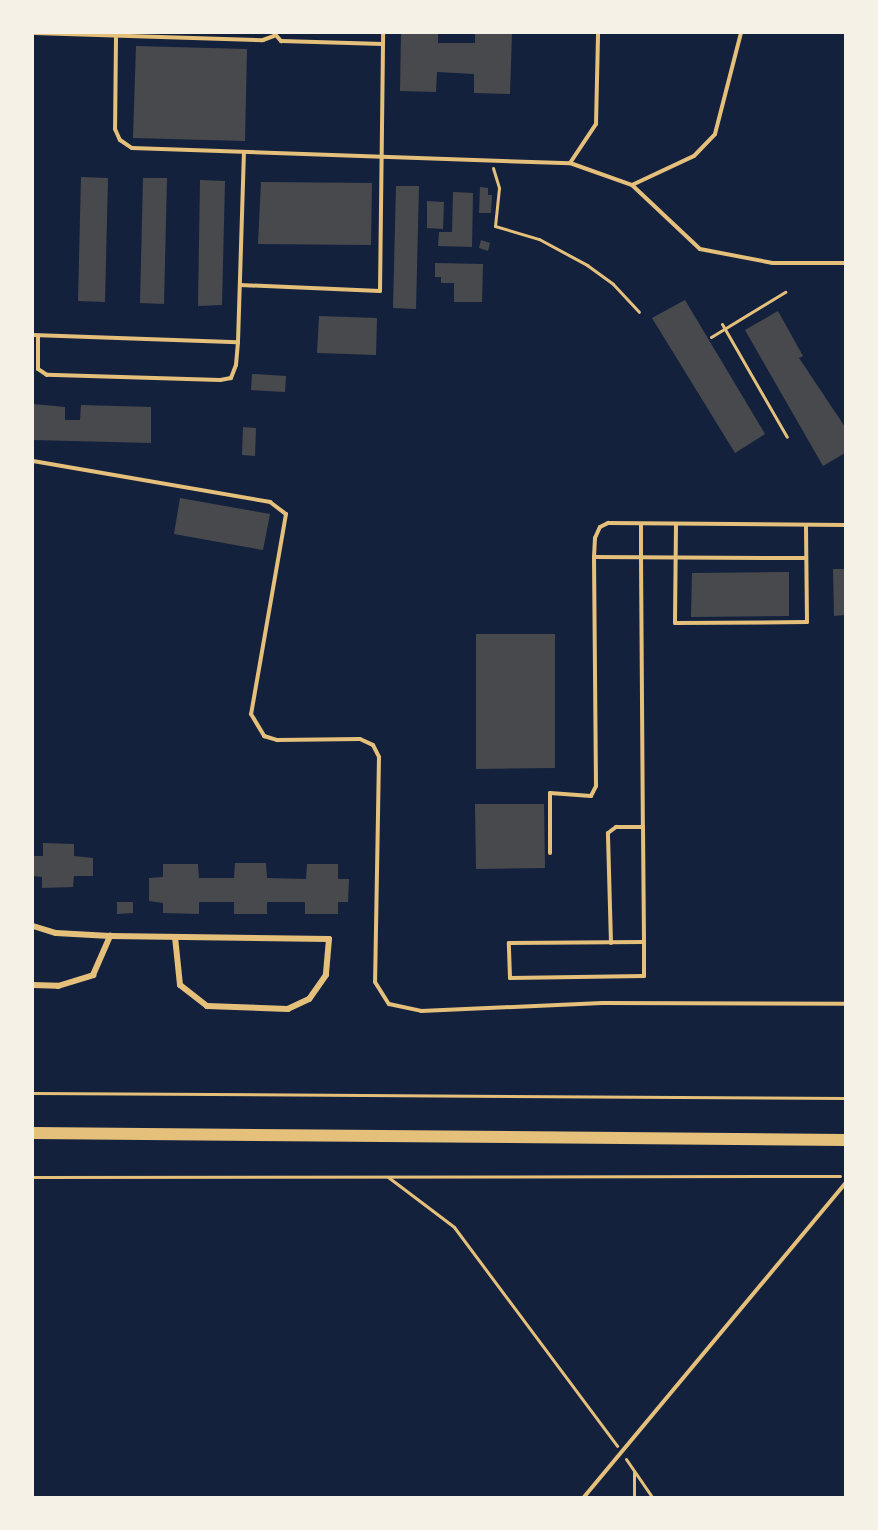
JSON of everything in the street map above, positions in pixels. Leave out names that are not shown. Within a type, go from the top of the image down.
[{"type":"main road","points":[[33,1135],[845,1140]]},
{"type":"street","points":[[33,926],[56,933],[110,936],[328,939],[326,975],[309,999],[288,1009],[207,1006],[180,985],[175,937]]},
{"type":"street","points":[[33,985],[58,986],[93,975],[110,936]]},
{"type":"lane","points":[[34,33],[116,38],[263,40],[274,34],[280,41],[383,44]]},
{"type":"lane","points":[[240,285],[380,291],[383,33]]},
{"type":"lane","points":[[570,163],[596,124],[598,33]]},
{"type":"lane","points":[[632,185],[694,156],[715,134],[741,33]]},
{"type":"lane","points":[[116,38],[115,129],[120,141],[132,148],[570,163],[632,185],[700,249],[773,263],[845,263]]},
{"type":"lane","points":[[238,342],[36,335],[38,369],[47,375],[231,378],[238,342],[244,152]]},
{"type":"lane","points":[[33,461],[270,502],[286,514],[251,714],[264,736],[277,740],[360,739],[373,746],[379,758],[375,982],[389,1004],[421,1011],[602,1003],[845,1004]]},
{"type":"lane","points":[[550,854],[550,793],[591,796],[596,786],[594,557],[595,538],[600,527],[608,524],[845,525]]},
{"type":"lane","points":[[641,524],[644,942],[644,976],[510,978],[509,943],[644,942]]},
{"type":"lane","points":[[676,525],[675,623],[807,622],[806,525]]},
{"type":"lane","points":[[594,557],[806,558]]},
{"type":"lane","points":[[611,943],[608,832],[615,827],[643,828]]},
{"type":"lane","points":[[584,1497],[845,1184]]},
{"type":"path","points":[[491,161],[499,188],[495,226],[539,239],[587,265],[613,284],[639,312]]},
{"type":"path","points":[[711,337],[785,292]]},
{"type":"path","points":[[722,324],[787,437]]},
{"type":"path","points":[[33,1093],[845,1098]]},
{"type":"path","points":[[33,1177],[845,1176]]},
{"type":"path","points":[[388,1177],[454,1227],[652,1497]]},
{"type":"path","points":[[634,1470],[634,1497]]},
{"type":"building","points":[[401,33],[438,33],[438,43],[475,43],[475,33],[512,33],[510,94],[474,93],[474,74],[437,72],[436,92],[400,91]]},
{"type":"building","points":[[136,46],[247,49],[245,141],[133,138]]},
{"type":"building","points":[[81,177],[108,178],[105,302],[78,301]]},
{"type":"building","points":[[143,178],[167,178],[164,304],[140,303]]},
{"type":"building","points":[[200,180],[225,181],[222,305],[198,306]]},
{"type":"building","points":[[261,182],[372,183],[371,245],[258,244]]},
{"type":"building","points":[[396,186],[419,186],[416,309],[393,308]]},
{"type":"building","points":[[480,187],[488,188],[488,195],[492,195],[491,213],[479,213]]},
{"type":"building","points":[[453,192],[473,193],[472,247],[438,246],[439,232],[452,232]]},
{"type":"building","points":[[427,201],[444,202],[443,229],[427,228]]},
{"type":"building","points":[[481,240],[490,243],[488,251],[479,248]]},
{"type":"building","points":[[435,263],[483,264],[482,302],[454,302],[454,283],[441,283],[441,277],[435,277]]},
{"type":"building","points":[[685,300],[765,434],[735,453],[652,318]]},
{"type":"building","points":[[778,311],[803,356],[799,358],[845,427],[845,453],[823,466],[745,330]]},
{"type":"building","points":[[319,316],[377,318],[376,355],[317,353]]},
{"type":"building","points":[[252,374],[286,376],[285,392],[251,390]]},
{"type":"building","points":[[33,404],[65,407],[65,420],[80,420],[81,405],[151,407],[151,443],[33,440]]},
{"type":"building","points":[[243,427],[256,428],[255,456],[242,455]]},
{"type":"building","points":[[180,498],[270,514],[263,550],[174,534]]},
{"type":"building","points":[[833,569],[845,569],[845,615],[834,616]]},
{"type":"building","points":[[789,572],[789,616],[691,617],[692,573]]},
{"type":"building","points":[[476,634],[555,634],[555,768],[476,769]]},
{"type":"building","points":[[475,804],[544,804],[545,868],[476,869]]},
{"type":"building","points":[[43,843],[74,844],[74,856],[93,858],[93,876],[74,876],[73,887],[42,888],[42,877],[33,876],[33,856],[43,856]]},
{"type":"building","points":[[235,863],[266,863],[267,878],[306,879],[307,864],[338,864],[338,879],[349,879],[348,902],[338,902],[338,914],[305,914],[305,902],[267,902],[267,914],[234,914],[234,902],[199,902],[199,914],[163,913],[163,903],[149,901],[149,878],[163,877],[163,864],[198,864],[199,878],[234,878]]},
{"type":"building","points":[[117,902],[133,902],[133,913],[117,914]]}]
